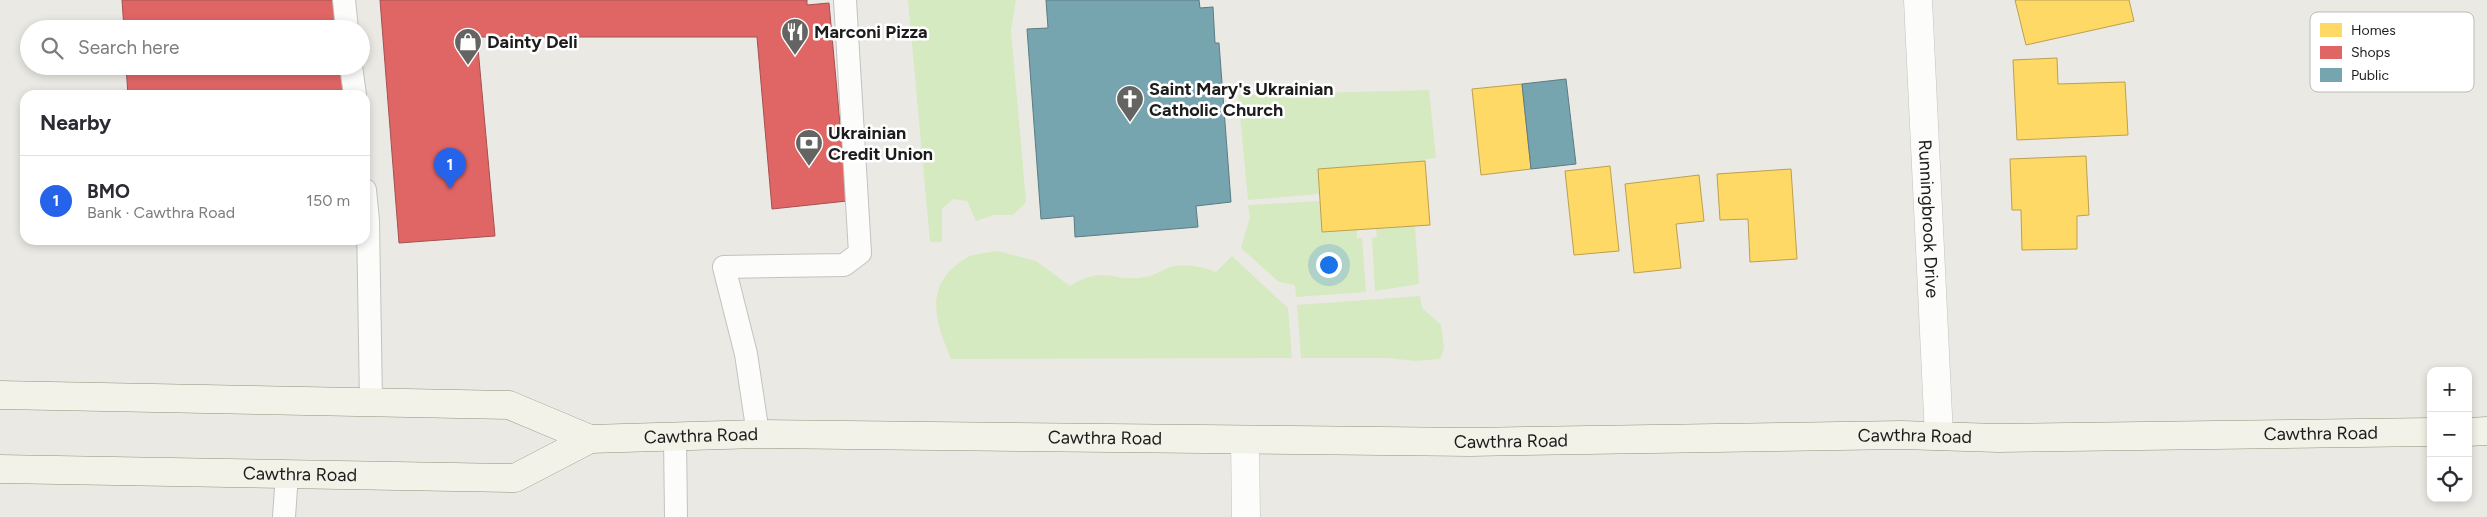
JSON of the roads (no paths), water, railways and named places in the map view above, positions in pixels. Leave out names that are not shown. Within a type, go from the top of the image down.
[{"type":"main road","name":"Cawthra Road","points":[[0,396],[509,405],[590,439],[758,434],[1470,442],[2427,432]]},
{"type":"main road","points":[[2472,432],[2487,432]]},
{"type":"main road","name":"Cawthra Road","points":[[0,469],[515,478],[590,439]]},
{"type":"street","name":"Runningbrook Drive","points":[[1918,0],[1939,436]]},
{"type":"street","points":[[1245,440],[1246,517]]},
{"type":"lane","points":[[344,0],[346,20]]},
{"type":"lane","points":[[758,434],[746,354],[724,267],[844,265],[860,253],[845,0]]},
{"type":"lane","points":[[352,75],[353,90]]},
{"type":"lane","points":[[369,245],[372,402]]},
{"type":"lane","points":[[675,437],[676,517]]},
{"type":"lane","points":[[284,517],[287,474]]},
{"type":"place","name":"Marconi Pizza","points":[[795,56]]},
{"type":"place","name":"Dainty Deli","points":[[468,66]]},
{"type":"place","name":"Saint Mary's Ukrainian Catholic Church","points":[[1130,123]]},
{"type":"place","name":"Ukrainian Credit Union","points":[[809,167]]},
{"type":"place","name":"BMO","points":[[450,189]]}]
